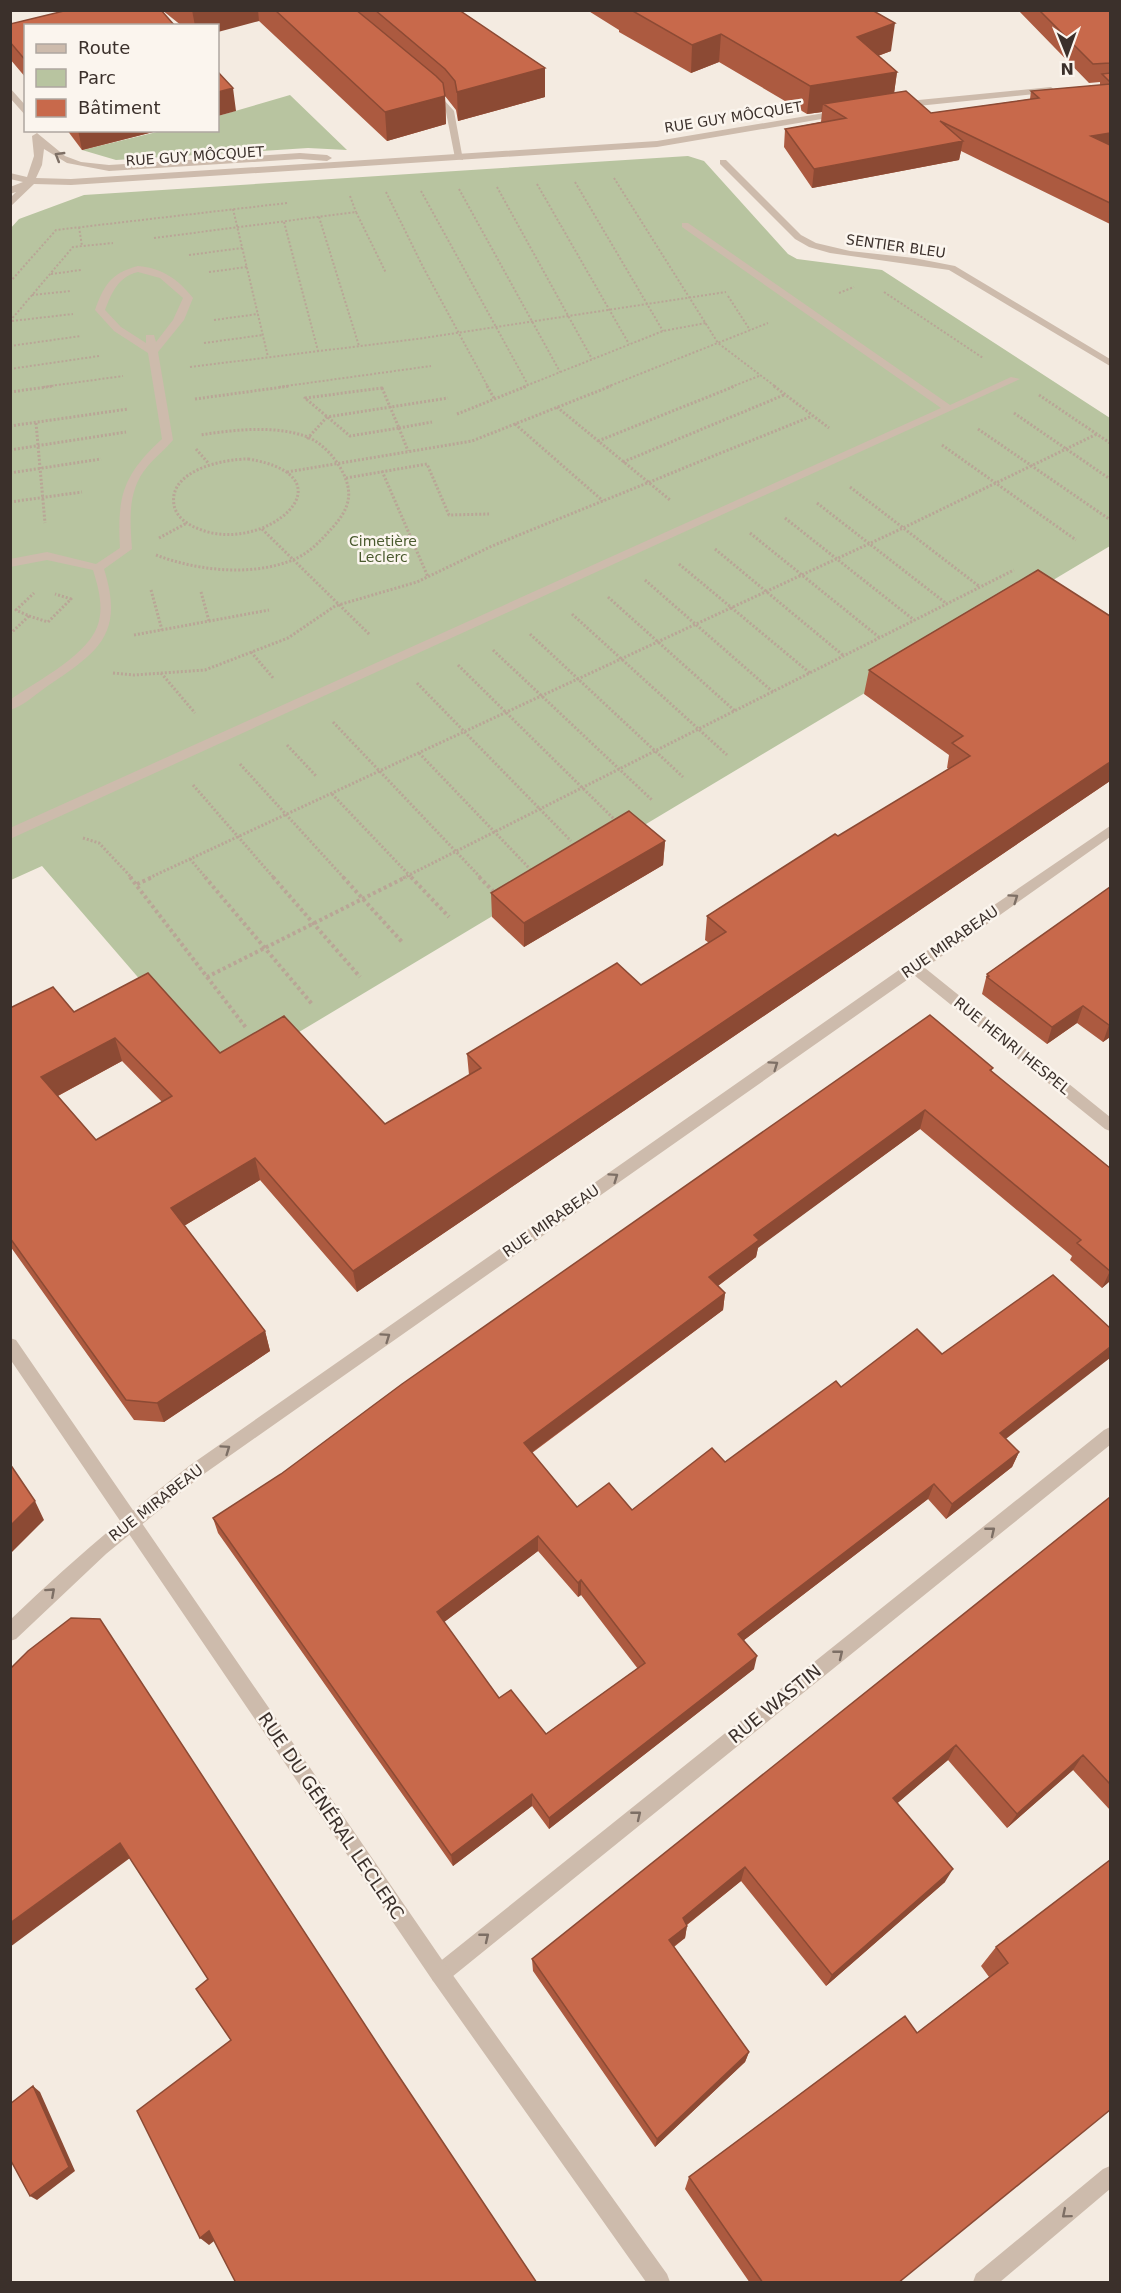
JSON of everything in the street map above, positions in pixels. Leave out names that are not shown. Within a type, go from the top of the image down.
[{"type":"street","points":[[424,86],[450,111],[460,158]]},
{"type":"street","points":[[884,107],[1067,89]]},
{"type":"street","points":[[10,91],[24,109]]},
{"type":"street","name":"RUE GUY MÔCQUET","points":[[32,181],[97,181],[657,144],[849,112]]},
{"type":"street","points":[[36,134],[55,155],[78,166],[109,168],[300,156],[345,160]]},
{"type":"street","points":[[10,204],[32,181],[39,164],[36,134]]},
{"type":"street","name":"RUE GUY MÔCQUET","points":[[10,191],[32,181],[53,178],[345,160],[359,164]]},
{"type":"street","name":"SENTIER BLEU","points":[[723,162],[808,245],[829,250],[934,263],[952,268],[1110,363]]},
{"type":"street","points":[[10,176],[32,181]]},
{"type":"street","points":[[685,225],[949,409]]},
{"type":"street","points":[[135,268],[159,271],[179,285],[188,298],[180,318],[153,351],[112,326],[100,310],[104,293],[117,277],[135,268]]},
{"type":"street","points":[[10,563],[47,556],[98,568],[126,549],[124,515],[128,484],[144,461],[168,440],[150,337]]},
{"type":"street","points":[[10,834],[470,628],[1015,379]]},
{"type":"street","points":[[10,706],[87,650],[105,626],[106,596],[98,568]]},
{"type":"street","name":"RUE MIRABEAU","points":[[10,1633],[44,1598],[129,1522],[205,1464],[1110,831]]},
{"type":"street","name":"RUE HENRI HESPEL","points":[[914,967],[1110,1125]]},
{"type":"street","name":"RUE DU GÉNÉRAL LECLERC","points":[[10,1345],[440,1974],[659,2283]]},
{"type":"street","name":"RUE WASTIN","points":[[440,1974],[1110,1435]]},
{"type":"street","points":[[984,2283],[1110,2176]]},
{"type":"path","points":[[613,177],[718,343],[858,451]]},
{"type":"path","points":[[492,178],[592,359]]},
{"type":"path","points":[[574,180],[663,331]]},
{"type":"path","points":[[456,182],[560,372]]},
{"type":"path","points":[[537,184],[629,344]]},
{"type":"path","points":[[418,186],[528,385]]},
{"type":"path","points":[[386,190],[423,267],[494,398]]},
{"type":"path","points":[[358,194],[349,195],[386,273]]},
{"type":"path","points":[[232,202],[268,357]]},
{"type":"path","points":[[10,282],[56,230],[291,202]]},
{"type":"path","points":[[10,321],[73,247],[356,212]]},
{"type":"path","points":[[319,217],[359,346]]},
{"type":"path","points":[[284,222],[318,351]]},
{"type":"path","points":[[79,227],[82,246]]},
{"type":"path","points":[[132,240],[135,268]]},
{"type":"path","points":[[159,271],[165,258],[242,248]]},
{"type":"path","points":[[10,392],[359,346],[690,298],[726,292],[762,279]]},
{"type":"path","points":[[287,472],[471,441],[858,286]]},
{"type":"path","points":[[879,288],[1110,443]]},
{"type":"path","points":[[10,321],[100,310]]},
{"type":"path","points":[[180,318],[196,322],[258,314]]},
{"type":"path","points":[[457,414],[663,331],[706,323]]},
{"type":"path","points":[[10,346],[98,334],[112,326]]},
{"type":"path","points":[[163,340],[185,345],[263,335]]},
{"type":"path","points":[[10,369],[121,353],[139,344]]},
{"type":"path","points":[[10,426],[431,366]]},
{"type":"path","points":[[598,441],[760,375]]},
{"type":"path","points":[[408,451],[398,427],[390,407],[382,388],[305,398],[350,436],[398,427],[432,422]]},
{"type":"path","points":[[623,462],[785,394]]},
{"type":"path","points":[[308,439],[327,417],[448,398]]},
{"type":"path","points":[[557,407],[649,483],[767,591],[844,656]]},
{"type":"path","points":[[949,409],[1109,519]]},
{"type":"path","points":[[65,668],[134,675],[205,670],[288,638],[339,604],[428,577],[492,546],[813,416]]},
{"type":"path","points":[[36,423],[47,569],[39,588],[16,610],[48,622],[71,599],[39,588]]},
{"type":"path","points":[[515,424],[603,501]]},
{"type":"path","points":[[914,426],[1076,540]]},
{"type":"path","points":[[141,548],[160,557],[199,568],[249,569],[294,560],[320,543],[341,518],[350,497],[346,478],[337,463],[317,442],[308,439],[285,432],[240,430],[168,440]]},
{"type":"path","points":[[10,450],[136,431]]},
{"type":"path","points":[[137,884],[869,544],[1097,434]]},
{"type":"path","points":[[10,473],[101,459]]},
{"type":"path","points":[[248,459],[267,462],[287,472],[298,489],[297,501],[289,513],[276,523],[262,529],[236,534],[215,533],[196,528],[188,523],[174,508],[173,495],[179,483],[192,472],[209,464],[248,459]]},
{"type":"path","points":[[346,478],[427,464],[449,515],[489,514]]},
{"type":"path","points":[[824,466],[980,587]]},
{"type":"path","points":[[382,471],[428,577]]},
{"type":"path","points":[[790,482],[947,604]]},
{"type":"path","points":[[10,502],[82,492]]},
{"type":"path","points":[[758,497],[914,620]]},
{"type":"path","points":[[724,512],[880,638]]},
{"type":"path","points":[[126,549],[141,548],[188,523]]},
{"type":"path","points":[[262,529],[339,604]]},
{"type":"path","points":[[655,543],[810,673]]},
{"type":"path","points":[[621,559],[773,692]]},
{"type":"path","points":[[207,977],[1014,570]]},
{"type":"path","points":[[584,576],[735,711]]},
{"type":"path","points":[[151,590],[162,630]]},
{"type":"path","points":[[201,591],[209,621]]},
{"type":"path","points":[[548,592],[727,755]]},
{"type":"path","points":[[92,642],[269,610]]},
{"type":"path","points":[[505,612],[683,777]]},
{"type":"path","points":[[10,634],[29,616]]},
{"type":"path","points":[[470,628],[652,800]]},
{"type":"path","points":[[435,643],[616,821]]},
{"type":"path","points":[[251,652],[276,681]]},
{"type":"path","points":[[395,661],[572,842]]},
{"type":"path","points":[[160,673],[403,943]]},
{"type":"path","points":[[312,699],[493,891]]},
{"type":"path","points":[[264,720],[317,777]]},
{"type":"path","points":[[419,753],[530,869]]},
{"type":"path","points":[[172,762],[360,977]]},
{"type":"path","points":[[332,794],[449,917]]},
{"type":"path","points":[[37,822],[99,843],[137,884],[247,1029]]},
{"type":"path","points":[[190,859],[312,1004]]},
{"type":"green space","points":[[290,95],[347,150],[308,148],[116,160],[82,150],[157,132],[219,132],[219,116]]},
{"type":"green space","name":"Cimetière Leclerc","points":[[688,156],[704,161],[788,254],[797,259],[882,270],[1110,418],[1110,546],[224,1077],[42,866],[11,880],[10,229],[19,219],[84,195]]},
{"type":"building","points":[[68,10],[161,10],[173,24],[24,24],[24,59],[10,42],[10,24]]},
{"type":"building","points":[[275,10],[356,10],[436,76],[443,83],[445,96],[385,112]]},
{"type":"building","points":[[375,10],[459,10],[545,68],[457,92],[455,81],[445,69]]},
{"type":"building","points":[[631,10],[872,10],[895,23],[857,37],[897,72],[810,86],[721,34],[692,45]]},
{"type":"building","points":[[1039,10],[1110,10],[1110,63],[1093,64]]},
{"type":"building","points":[[219,73],[233,88],[219,92]]},
{"type":"building","points":[[1110,73],[1110,82],[1102,74]]},
{"type":"building","points":[[1110,84],[1110,133],[1091,136],[1110,145],[1110,203],[940,121],[963,141],[814,169],[785,129],[846,118],[823,104],[906,91],[931,113],[1039,98],[1031,91]]},
{"type":"building","points":[[1038,570],[1110,616],[1110,762],[353,1271],[255,1158],[171,1208],[265,1331],[157,1403],[126,1400],[10,1238],[10,1008],[53,987],[74,1012],[148,973],[220,1053],[284,1016],[385,1124],[481,1068],[467,1054],[617,963],[641,985],[726,932],[707,916],[835,834],[838,836],[970,756],[952,743],[963,736],[869,670]],"holes":[[[115,1038],[172,1096],[96,1140],[41,1077]]]},
{"type":"building","points":[[629,811],[665,841],[524,923],[491,893]]},
{"type":"building","points":[[1110,887],[1109,1025],[1083,1006],[1052,1027],[987,977],[989,976],[987,974]]},
{"type":"building","points":[[930,1015],[993,1068],[990,1070],[1110,1168],[1110,1271],[1077,1243],[1081,1240],[925,1110],[754,1235],[759,1240],[709,1277],[725,1293],[524,1443],[577,1507],[609,1483],[632,1510],[712,1448],[725,1462],[836,1381],[841,1387],[917,1329],[942,1354],[1053,1275],[1110,1328],[1110,1347],[1000,1433],[1019,1452],[952,1504],[934,1484],[738,1634],[757,1656],[549,1818],[532,1794],[451,1855],[213,1518],[281,1474],[402,1384]],"holes":[[[538,1536],[578,1583],[581,1580],[645,1663],[546,1734],[511,1690],[499,1698],[437,1612]]]},
{"type":"building","points":[[10,1464],[35,1501],[10,1526]]},
{"type":"building","points":[[1110,1497],[1110,1784],[1083,1755],[1017,1814],[956,1745],[893,1798],[953,1869],[832,1975],[745,1867],[683,1918],[687,1926],[669,1940],[749,2052],[657,2139],[532,1959]]},
{"type":"building","points":[[71,1618],[100,1619],[386,2057],[537,2283],[236,2283],[209,2231],[200,2238],[137,2111],[231,2040],[196,1989],[208,1979],[120,1843],[10,1923],[10,1669],[28,1651]]},
{"type":"building","points":[[1110,1860],[1110,2110],[898,2283],[763,2283],[689,2177],[905,2016],[917,2033],[1008,1963],[996,1947]]},
{"type":"building","points":[[33,2086],[69,2167],[30,2196],[10,2159],[10,2104]]}]
